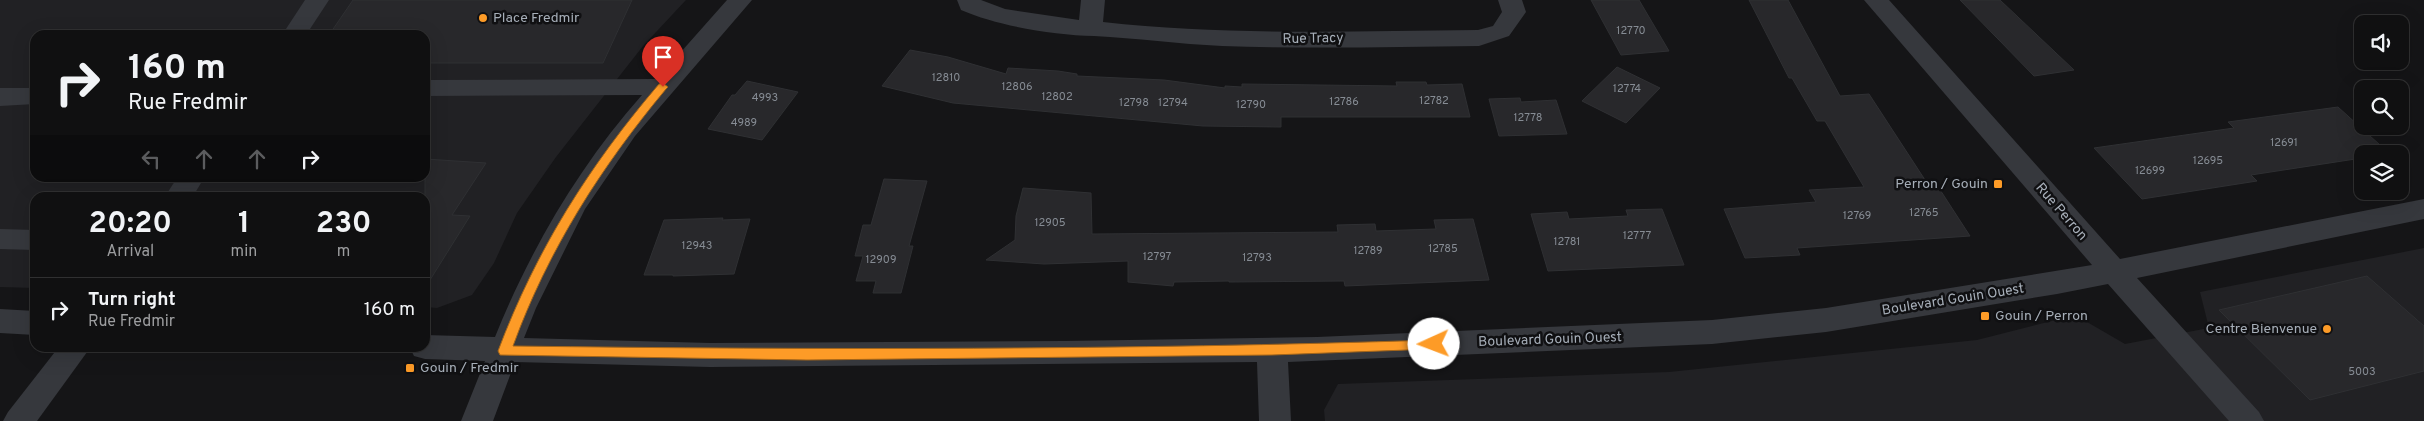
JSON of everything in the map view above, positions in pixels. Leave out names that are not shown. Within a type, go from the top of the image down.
[{"type":"street","points":[[297,30],[317,0]]},
{"type":"street","points":[[477,421],[520,308],[562,226],[626,130],[740,0]]},
{"type":"street","name":"Rue Tracy","points":[[969,0],[969,6],[988,15],[1090,29],[1227,40],[1479,38],[1501,30],[1514,12],[1510,0]]},
{"type":"street","points":[[1090,29],[1093,0]]},
{"type":"street","name":"Rue Perron","points":[[1876,0],[2248,421]]},
{"type":"street","points":[[430,88],[663,87]]},
{"type":"street","points":[[0,97],[30,96]]},
{"type":"street","name":"Boulevard Gouin Ouest","points":[[430,347],[505,351],[787,355],[1272,350],[1585,338],[1752,329],[1916,307],[2115,272],[2424,209]]},
{"type":"street","points":[[0,239],[30,240]]},
{"type":"street","points":[[0,321],[30,323]]},
{"type":"street","points":[[1272,350],[1275,421]]},
{"type":"street","points":[[19,421],[72,352]]},
{"type":"shaded area","points":[[0,0],[686,0],[643,46],[556,157],[517,213],[494,263],[472,295],[437,308],[430,307],[430,192],[30,192],[30,288],[0,287]]},
{"type":"shaded area","points":[[2424,248],[2424,421],[1325,421],[1324,410],[1338,384],[1669,372],[1977,340],[2075,315],[2125,344],[2209,328],[2200,292]]},
{"type":"building","name":"Place Fredmir","points":[[353,0],[632,0],[603,63],[430,63],[430,30],[332,30]]},
{"type":"building","points":[[1591,0],[1639,0],[1669,51],[1621,55]]},
{"type":"building","points":[[1749,0],[1788,0],[1840,96],[1869,94],[1927,183],[1935,182],[1970,236],[1797,248],[1800,255],[1745,258],[1724,209],[1816,202],[1809,190],[1864,187],[1825,121],[1817,121],[1792,78],[1789,78]]},
{"type":"building","points":[[1960,0],[2000,0],[2074,70],[2034,76]]},
{"type":"building","points":[[910,50],[948,57],[1006,74],[1008,68],[1058,71],[1077,74],[1077,76],[1164,80],[1225,88],[1225,86],[1242,87],[1242,84],[1397,86],[1396,82],[1426,82],[1427,85],[1462,84],[1470,117],[1281,117],[1281,127],[1203,126],[953,103],[882,86]]},
{"type":"building","points":[[1617,67],[1660,88],[1626,123],[1582,101]]},
{"type":"building","points":[[747,81],[798,92],[762,140],[708,129],[732,95],[735,95]]},
{"type":"building","points":[[1520,98],[1521,102],[1556,100],[1567,134],[1499,136],[1489,99]]},
{"type":"building","points":[[2338,107],[2354,121],[2354,135],[2369,135],[2380,145],[2354,145],[2354,159],[2251,175],[2257,181],[2142,199],[2094,148],[2234,128],[2228,122]]},
{"type":"building","points":[[430,159],[486,163],[452,215],[470,216],[430,280],[430,192],[425,192],[425,182],[430,182]]},
{"type":"building","points":[[884,179],[927,181],[909,246],[913,246],[901,293],[873,293],[876,281],[856,281],[863,256],[855,256],[863,225],[871,225]]},
{"type":"building","points":[[1023,188],[1091,193],[1092,234],[1338,232],[1337,225],[1375,224],[1376,231],[1436,229],[1434,220],[1473,219],[1489,280],[1345,286],[1344,281],[1174,282],[1173,286],[1128,282],[1128,261],[1044,264],[986,260],[1015,240],[1016,216]]},
{"type":"building","points":[[1662,209],[1684,265],[1548,271],[1531,214],[1567,212],[1569,219],[1628,216],[1626,210]]},
{"type":"building","points":[[723,218],[722,220],[750,219],[734,274],[644,275],[664,220]]},
{"type":"building","name":"Centre Bienvenue","points":[[2367,276],[2424,326],[2424,371],[2310,400],[2219,310]]},
{"type":"place","name":"Place Fredmir","points":[[483,18]]},
{"type":"place","name":"Perron / Gouin","points":[[1998,184]]},
{"type":"place","name":"Gouin / Perron","points":[[1985,316]]},
{"type":"place","name":"Centre Bienvenue","points":[[2327,329]]},
{"type":"place","name":"Gouin / Fredmir","points":[[410,368]]},
{"type":"route","points":[[663,87],[626,130],[574,205],[520,308],[505,351],[644,355],[807,355],[1272,350],[1434,344]]}]
